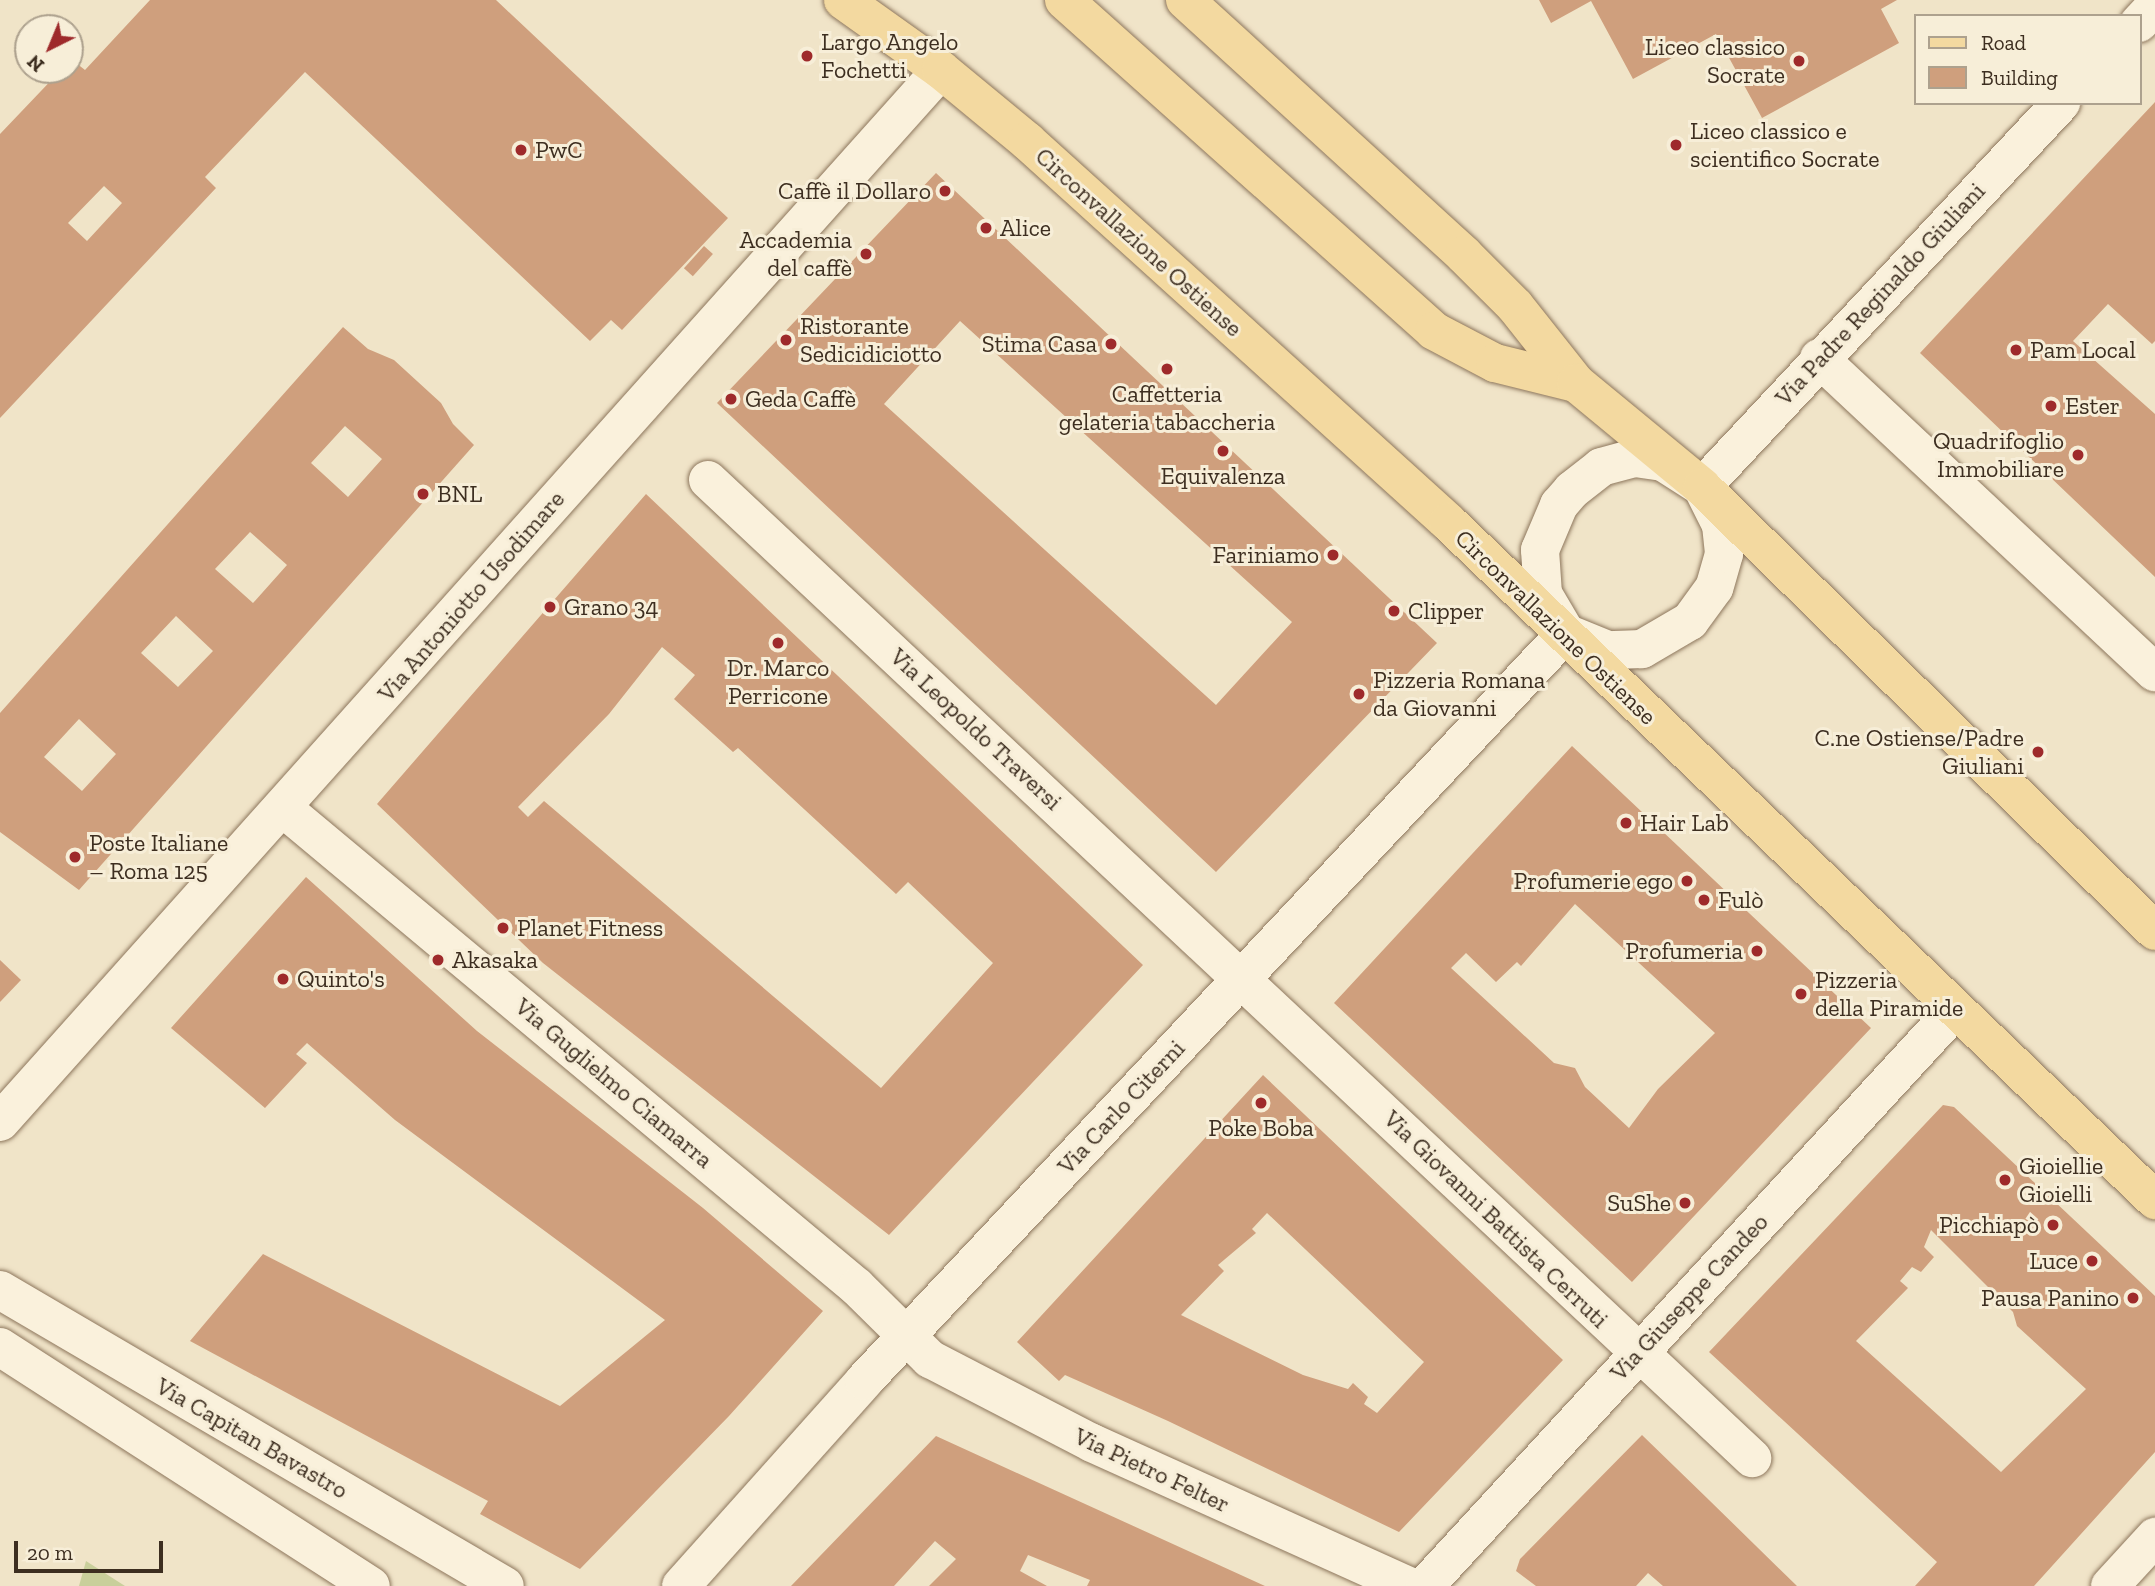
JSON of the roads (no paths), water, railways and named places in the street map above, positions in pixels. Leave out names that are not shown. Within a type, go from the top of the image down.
[{"type":"main road","points":[[843,0],[941,70]]},
{"type":"main road","points":[[1065,0],[1434,331],[1495,363],[1576,383]]},
{"type":"main road","points":[[1185,0],[1497,288],[1576,383],[1702,487],[2155,931]]},
{"type":"main road","name":"Circonvallazione Ostiense","points":[[941,70],[1037,150],[1566,633],[2155,1200]]},
{"type":"street","points":[[2141,21],[2155,6]]},
{"type":"street","name":"Via Antoniotto Usodimare","points":[[0,1122],[284,809],[941,70]]},
{"type":"street","name":"Via Padre Reginaldo Giuliani","points":[[1702,487],[1819,358],[2059,105]]},
{"type":"street","points":[[1819,358],[2155,673]]},
{"type":"street","points":[[1635,458],[1663,462],[1702,487],[1721,526],[1724,554],[1721,572],[1704,606],[1675,633],[1642,649],[1608,650],[1566,633],[1543,594],[1539,566],[1544,536],[1565,497],[1601,467],[1635,458]]},
{"type":"street","name":"Via Leopoldo Traversi","points":[[708,480],[1243,978]]},
{"type":"street","name":"Via Carlo Citerni","points":[[681,1586],[904,1338],[1566,633]]},
{"type":"street","name":"Via Guglielmo Ciamarra","points":[[284,809],[857,1287],[904,1338]]},
{"type":"street","name":"Via Giovanni Battista Cerruti","points":[[1243,978],[1637,1353],[1752,1458]]},
{"type":"street","name":"Via Giuseppe Candeo","points":[[1425,1586],[1955,1010]]},
{"type":"street","name":"Via Capitan Bavastro","points":[[0,1290],[505,1586]]},
{"type":"street","name":"Via Pietro Felter","points":[[904,1338],[965,1379],[1092,1443],[1409,1586]]},
{"type":"street","points":[[0,1347],[371,1586]]},
{"type":"street","points":[[2110,1586],[2155,1537]]},
{"type":"place","name":"Largo Angelo Fochetti","points":[[807,56]]},
{"type":"place","name":"Liceo classico Socrate","points":[[1799,61]]},
{"type":"place","name":"Liceo classico e scientifico Socrate","points":[[1676,145]]},
{"type":"place","name":"PwC","points":[[521,150]]},
{"type":"place","name":"Caffè il Dollaro","points":[[945,191]]},
{"type":"place","name":"Alice","points":[[986,228]]},
{"type":"place","name":"Accademia del caffè","points":[[866,254]]},
{"type":"place","name":"Ristorante Sedicidiciotto","points":[[786,340]]},
{"type":"place","name":"Stima Casa","points":[[1111,344]]},
{"type":"place","name":"Pam Local","points":[[2016,350]]},
{"type":"place","name":"Caffetteria gelateria tabaccheria","points":[[1167,369]]},
{"type":"place","name":"Geda Caffè","points":[[731,399]]},
{"type":"place","name":"Ester","points":[[2051,406]]},
{"type":"place","name":"Equivalenza","points":[[1223,451]]},
{"type":"place","name":"Quadrifoglio Immobiliare","points":[[2078,455]]},
{"type":"place","name":"BNL","points":[[423,494]]},
{"type":"place","name":"Fariniamo","points":[[1333,555]]},
{"type":"place","name":"Grano 34","points":[[550,607]]},
{"type":"place","name":"Clipper","points":[[1394,611]]},
{"type":"place","name":"Dr. Marco Perricone","points":[[778,643]]},
{"type":"place","name":"Pizzeria Romana da Giovanni","points":[[1359,694]]},
{"type":"place","name":"C.ne Ostiense/Padre Giuliani","points":[[2038,752]]},
{"type":"place","name":"Hair Lab","points":[[1626,823]]},
{"type":"place","name":"Poste Italiane – Roma 125","points":[[75,857]]},
{"type":"place","name":"Profumerie ego","points":[[1687,881]]},
{"type":"place","name":"Fulò","points":[[1704,900]]},
{"type":"place","name":"Planet Fitness","points":[[503,928]]},
{"type":"place","name":"Profumeria","points":[[1757,951]]},
{"type":"place","name":"Akasaka","points":[[438,960]]},
{"type":"place","name":"Quinto's","points":[[283,979]]},
{"type":"place","name":"Pizzeria della Piramide","points":[[1801,994]]},
{"type":"place","name":"Poke Boba","points":[[1261,1103]]},
{"type":"place","name":"Gioiellie Gioielli","points":[[2005,1180]]},
{"type":"place","name":"SuShe","points":[[1685,1203]]},
{"type":"place","name":"Picchiapò","points":[[2053,1225]]},
{"type":"place","name":"Luce","points":[[2092,1261]]},
{"type":"place","name":"Pausa Panino","points":[[2133,1298]]}]
